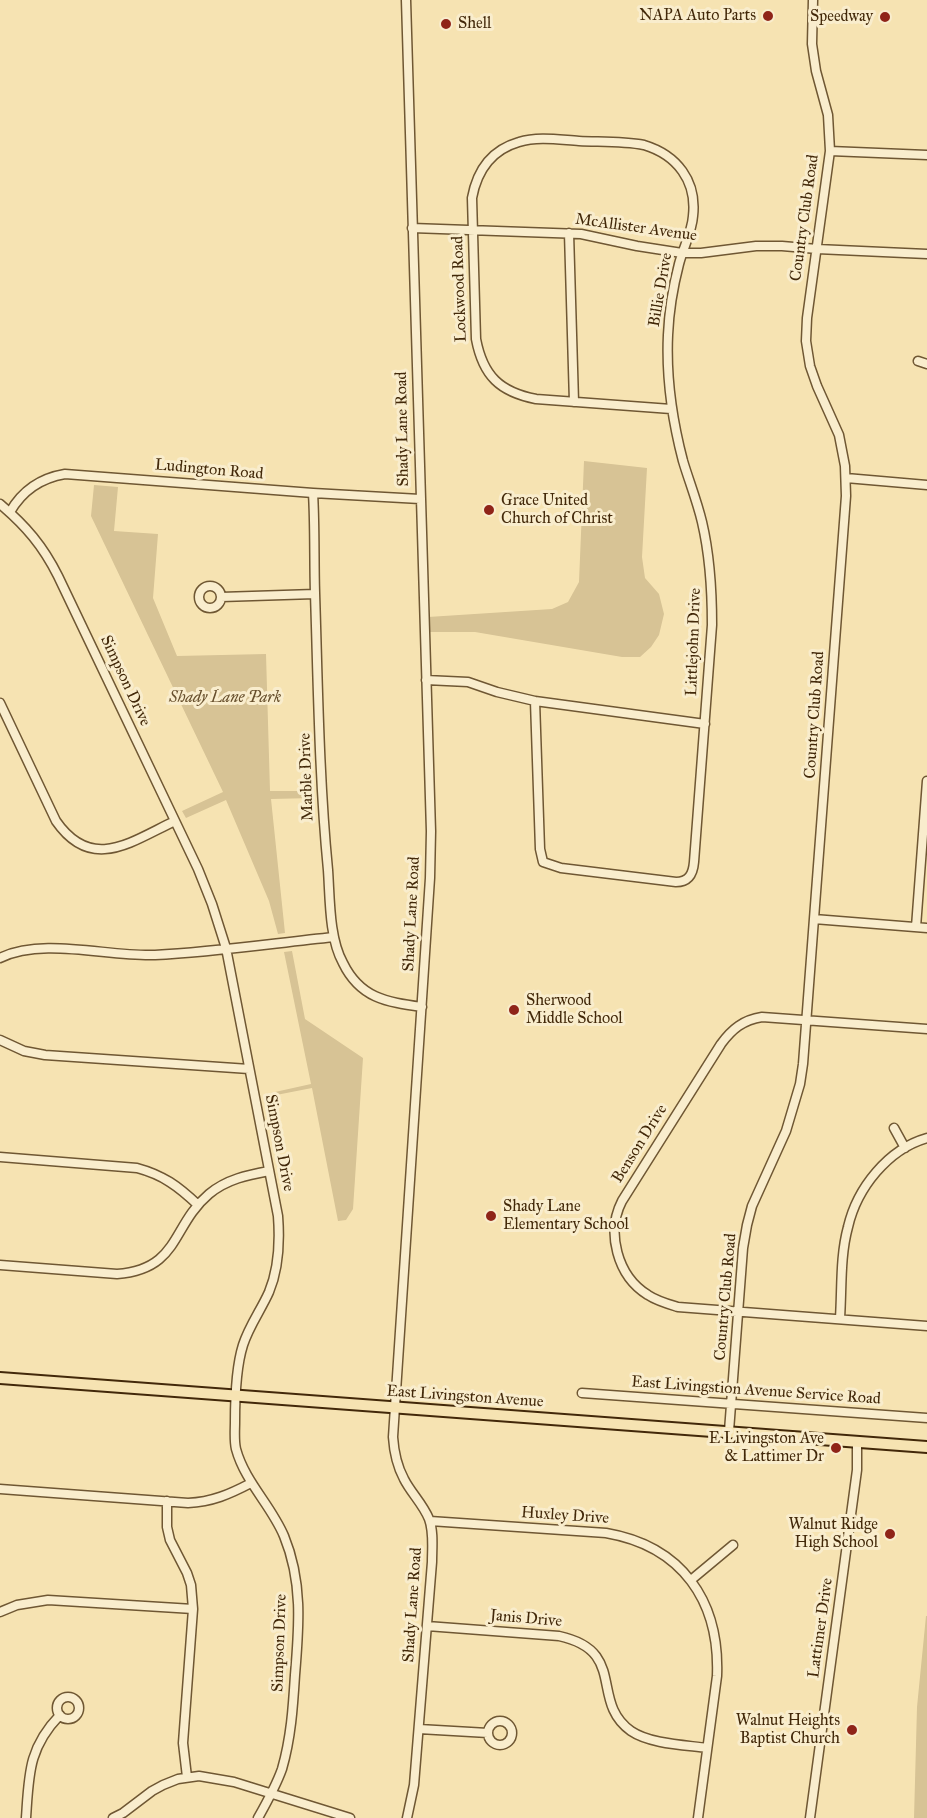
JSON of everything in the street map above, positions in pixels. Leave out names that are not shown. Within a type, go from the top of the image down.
[{"type":"main road","name":"East Livingston Avenue","points":[[0,1378],[927,1447]]},
{"type":"street","name":"Shady Lane Road","points":[[406,0],[431,843],[393,1437],[398,1466],[430,1521],[432,1541],[414,1785],[407,1818]]},
{"type":"street","name":"Country Club Road","points":[[729,1431],[743,1248],[747,1225],[752,1206],[786,1131],[796,1101],[803,1064],[846,496],[846,477],[839,435],[817,386],[808,353],[807,318],[830,151],[828,115],[816,71],[812,45],[813,0]]},
{"type":"street","name":"Billie Drive","points":[[491,158],[519,142],[537,140],[634,143],[660,151],[675,161],[688,178],[694,202],[693,217],[673,288],[668,324],[668,377],[671,409]]},
{"type":"street","points":[[830,151],[927,155]]},
{"type":"street","name":"Lockwood Road","points":[[491,158],[481,170],[472,198],[476,339],[487,372],[496,382],[514,394],[536,399],[671,409]]},
{"type":"street","name":"McAllister Avenue","points":[[412,228],[570,233],[682,252],[782,246],[927,254]]},
{"type":"street","points":[[570,233],[574,402]]},
{"type":"street","name":"Littlejohn Drive","points":[[535,701],[540,849],[543,862],[561,868],[676,882],[688,879],[692,874],[694,862],[712,625],[712,588],[702,522],[671,409]]},
{"type":"street","name":"Ludington Road","points":[[10,512],[15,502],[25,492],[41,481],[65,474],[420,499]]},
{"type":"street","points":[[846,477],[927,485]]},
{"type":"street","name":"Marble Drive","points":[[313,493],[324,832],[334,937],[342,962],[358,986],[381,1000],[395,1004],[422,1006]]},
{"type":"street","name":"Simpson Drive","points":[[0,504],[34,536],[48,556],[175,821],[212,904],[226,948],[278,1216],[279,1235],[275,1274],[243,1345],[239,1361],[235,1420],[236,1447],[244,1471],[283,1533],[296,1575],[298,1604],[291,1727],[281,1771],[258,1818]]},
{"type":"street","points":[[220,597],[315,594]]},
{"type":"street","points":[[426,680],[468,682],[506,695],[535,701],[705,723]]},
{"type":"street","points":[[0,703],[56,821],[64,833],[75,841],[95,849],[114,849],[175,821]]},
{"type":"street","points":[[916,927],[927,781]]},
{"type":"street","points":[[814,920],[927,928]]},
{"type":"street","points":[[0,958],[39,949],[153,955],[334,937]]},
{"type":"street","name":"Benson Drive","points":[[927,1029],[762,1017],[752,1019],[733,1029],[721,1044],[622,1201],[615,1223],[616,1244],[621,1263],[630,1278],[646,1294],[667,1304],[678,1307],[927,1326]]},
{"type":"street","points":[[0,1040],[24,1051],[45,1055],[249,1069]]},
{"type":"street","points":[[894,1128],[905,1148]]},
{"type":"street","points":[[840,1318],[846,1238],[854,1208],[871,1180],[891,1157],[919,1140],[927,1138]]},
{"type":"street","points":[[0,1157],[137,1168],[168,1180],[198,1205]]},
{"type":"street","points":[[0,1264],[117,1274],[144,1269],[167,1253],[198,1205],[210,1193],[237,1178],[269,1171]]},
{"type":"street","name":"East Livingstion Avenue Service Road","points":[[582,1393],[927,1418]]},
{"type":"street","name":"Lattimer Drive","points":[[810,1818],[857,1470],[857,1442]]},
{"type":"street","points":[[0,1489],[202,1502],[215,1500],[251,1483]]},
{"type":"street","points":[[167,1501],[167,1527],[170,1540],[187,1573],[193,1609],[183,1743],[188,1777]]},
{"type":"street","name":"Huxley Drive","points":[[430,1521],[606,1533],[621,1536],[665,1556],[691,1580],[707,1607],[717,1648],[717,1676],[698,1818]]},
{"type":"street","points":[[691,1580],[733,1545]]},
{"type":"street","points":[[0,1612],[25,1604],[56,1600],[193,1609]]},
{"type":"street","name":"Janis Drive","points":[[427,1626],[559,1636],[577,1641],[592,1652],[601,1664],[607,1681],[611,1706],[631,1731],[654,1740],[707,1748]]},
{"type":"street","points":[[26,1818],[30,1768],[34,1753],[60,1715]]},
{"type":"street","points":[[419,1729],[488,1733]]},
{"type":"street","points":[[113,1818],[152,1791],[170,1782],[199,1776],[222,1779],[350,1818]]},
{"type":"green space","points":[[584,461],[647,468],[642,557],[645,578],[659,594],[664,614],[659,635],[651,647],[640,657],[622,657],[475,632],[428,632],[428,617],[552,609],[568,602],[579,582]]},
{"type":"green space","name":"Shady Lane Park","points":[[94,485],[118,487],[114,531],[158,534],[153,598],[177,656],[266,654],[270,791],[314,791],[314,798],[271,799],[285,933],[278,934],[269,901],[226,800],[186,818],[182,811],[223,792],[91,516]]},
{"type":"green space","points":[[292,951],[305,1019],[363,1058],[353,1209],[346,1220],[338,1221],[312,1088],[266,1097],[266,1094],[311,1084],[284,952]]},
{"type":"green space","points":[[926,1616],[927,1818],[914,1818],[917,1707]]},
{"type":"place","name":"NAPA Auto Parts","points":[[768,16]]},
{"type":"place","name":"Speedway","points":[[885,17]]},
{"type":"place","name":"Shell","points":[[446,24]]},
{"type":"place","name":"Grace United Church of Christ","points":[[489,510]]},
{"type":"place","name":"Sherwood Middle School","points":[[514,1010]]},
{"type":"place","name":"Shady Lane Elementary School","points":[[491,1216]]},
{"type":"place","name":"E Livingston Ave & Lattimer Dr","points":[[836,1448]]},
{"type":"place","name":"Walnut Ridge High School","points":[[890,1534]]},
{"type":"place","name":"Walnut Heights Baptist Church","points":[[852,1730]]}]
